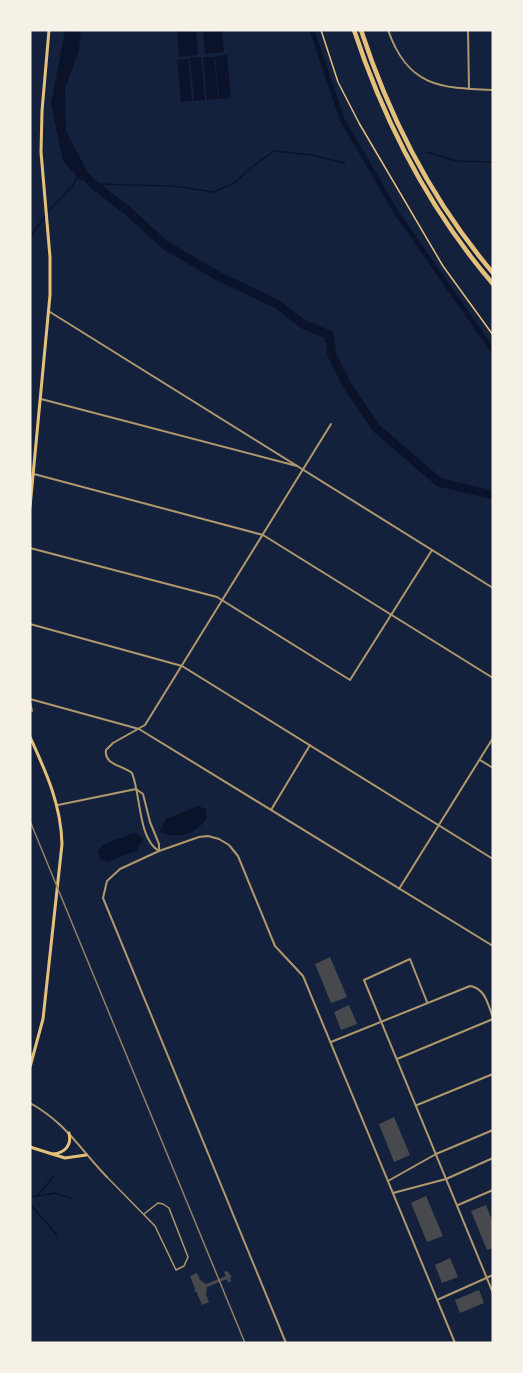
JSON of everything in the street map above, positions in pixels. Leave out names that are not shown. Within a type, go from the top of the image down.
[{"type":"highway","points":[[354,30],[375,92],[406,159],[456,237],[493,284]]},
{"type":"highway","points":[[361,30],[385,96],[416,162],[462,234],[493,273]]},
{"type":"main road","points":[[30,507],[51,276],[41,132],[49,30]]},
{"type":"main road","points":[[30,737],[58,805],[61,860],[41,1028],[30,1065]]},
{"type":"main road","points":[[48,1154],[64,1150],[70,1142],[69,1133]]},
{"type":"main road","points":[[30,1147],[65,1158],[86,1155]]},
{"type":"street","points":[[388,30],[400,56],[420,76],[446,87],[493,90]]},
{"type":"street","points":[[468,30],[469,89]]},
{"type":"street","points":[[48,312],[493,588]]},
{"type":"street","points":[[41,399],[301,468]]},
{"type":"street","points":[[159,851],[152,847],[130,771],[110,762],[105,753],[108,747],[145,725],[263,535],[301,468],[331,424]]},
{"type":"street","points":[[34,474],[263,535],[493,678]]},
{"type":"street","points":[[30,548],[223,600],[350,680],[432,550]]},
{"type":"street","points":[[30,624],[182,666],[493,858]]},
{"type":"street","points":[[32,711],[30,700],[140,729],[493,946]]},
{"type":"street","points":[[399,889],[493,738]]},
{"type":"street","points":[[271,811],[310,746]]},
{"type":"street","points":[[480,760],[493,768]]},
{"type":"street","points":[[58,805],[136,789],[143,794],[150,822],[159,844],[159,851]]},
{"type":"street","points":[[286,1343],[104,902],[104,888],[114,873],[159,851],[206,836],[221,840],[233,848],[241,862],[274,944],[302,974],[454,1343]]},
{"type":"street","points":[[427,1002],[410,959],[364,980],[493,1293]]},
{"type":"street","points":[[331,1042],[462,988],[476,987],[484,994],[493,1018],[397,1059]]},
{"type":"street","points":[[417,1105],[493,1074]]},
{"type":"street","points":[[30,1103],[54,1118],[107,1177]]},
{"type":"street","points":[[388,1181],[436,1154],[493,1130]]},
{"type":"street","points":[[393,1193],[446,1179],[493,1158]]},
{"type":"street","points":[[458,1205],[493,1190]]},
{"type":"street","points":[[437,1300],[493,1275]]},
{"type":"lane","points":[[107,1177],[159,1232],[176,1270],[186,1263],[188,1257],[169,1208],[158,1203],[144,1214]]},
{"type":"path","points":[[321,30],[338,82],[359,123],[443,266],[493,335]]},
{"type":"water","points":[[65,30],[81,30],[79,50],[65,89],[66,131],[86,169],[81,181],[63,161],[51,104]]},
{"type":"water","points":[[177,30],[196,30],[198,55],[179,57]]},
{"type":"water","points":[[203,30],[222,30],[224,52],[205,54]]},
{"type":"water","points":[[227,55],[231,98],[219,99],[215,56]]},
{"type":"water","points":[[201,57],[205,100],[194,101],[190,58]]},
{"type":"water","points":[[203,57],[214,57],[218,99],[207,100]]},
{"type":"water","points":[[189,59],[192,101],[181,102],[177,60]]},
{"type":"water","points":[[198,806],[206,809],[207,818],[192,832],[173,835],[159,832],[166,819]]},
{"type":"water","points":[[134,833],[144,838],[136,851],[107,862],[100,859],[98,852],[102,845]]},
{"type":"building","points":[[330,957],[347,997],[331,1003],[315,964]]},
{"type":"building","points":[[349,1005],[357,1024],[341,1030],[334,1012]]},
{"type":"building","points":[[394,1117],[410,1155],[394,1162],[379,1124]]},
{"type":"building","points":[[426,1196],[443,1236],[427,1242],[411,1203]]},
{"type":"building","points":[[486,1205],[493,1223],[493,1248],[487,1250],[471,1211]]},
{"type":"building","points":[[450,1258],[458,1277],[442,1283],[435,1265]]},
{"type":"building","points":[[227,1271],[232,1277],[230,1277],[231,1281],[228,1283],[227,1279],[207,1287],[206,1295],[209,1302],[202,1305],[196,1291],[194,1292],[190,1276],[197,1273],[200,1280],[206,1284],[226,1276],[224,1272]]},
{"type":"building","points":[[479,1290],[484,1303],[460,1313],[455,1300]]},
{"type":"waterway","points":[[312,30],[342,119],[396,212],[493,351]]},
{"type":"waterway","points":[[93,184],[173,186],[214,192],[234,183],[274,151],[311,155],[345,163]]},
{"type":"waterway","points":[[426,152],[457,161],[493,162]]},
{"type":"waterway","points":[[77,167],[93,184],[128,211],[165,245],[218,276],[277,304],[303,324],[329,335],[332,355],[347,385],[376,428],[439,482],[493,495]]},
{"type":"waterway","points":[[48,212],[73,185],[77,177]]},
{"type":"waterway","points":[[30,237],[45,216]]},
{"type":"waterway","points":[[37,1196],[54,1176]]},
{"type":"waterway","points":[[30,1197],[56,1193],[72,1199]]},
{"type":"waterway","points":[[30,1204],[57,1235]]},
{"type":"railway","points":[[30,821],[245,1343]]}]
